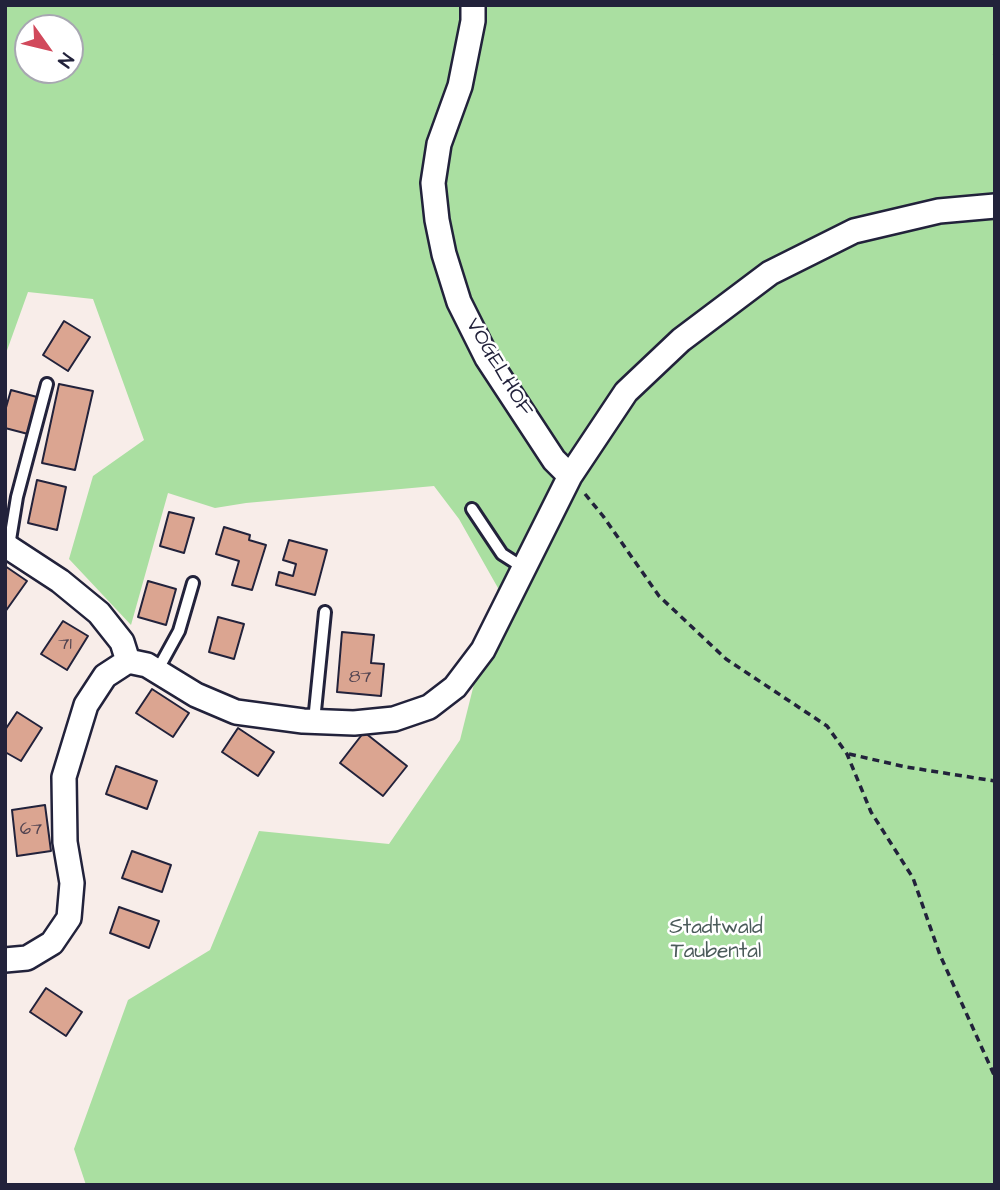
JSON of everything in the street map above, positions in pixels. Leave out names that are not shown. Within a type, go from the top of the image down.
[{"type":"street","name":"VOGELHOF","points":[[473,5],[473,21],[460,86],[439,144],[433,183],[444,254],[459,302],[487,358],[554,460],[570,476]]},
{"type":"street","points":[[5,960],[27,958],[52,943],[69,918],[72,884],[65,842],[64,777],[86,705],[105,676],[128,661],[147,665],[196,695],[236,712],[314,721],[354,723],[394,719],[429,707],[455,687],[483,650],[570,476],[626,392],[681,340],[770,273],[853,231],[939,211],[995,206]]},
{"type":"street","points":[[7,546],[60,581],[99,613],[122,642],[128,661]]},
{"type":"lane","points":[[7,546],[47,384]]},
{"type":"lane","points":[[5,503],[17,497]]},
{"type":"lane","points":[[472,509],[502,554],[524,568]]},
{"type":"lane","points":[[157,671],[179,631],[193,583]]},
{"type":"lane","points":[[314,721],[325,612]]},
{"type":"path","points":[[570,476],[603,516],[659,596],[726,659],[827,726],[847,754],[871,812],[913,878],[940,955],[995,1077]]},
{"type":"path","points":[[847,754],[906,767],[995,781]]},
{"type":"green space","name":"Stadtwald Taubental","points":[[5,5],[995,5],[995,1185],[86,1185],[74,1149],[128,1000],[210,950],[259,831],[389,844],[460,740],[498,588],[459,519],[434,486],[215,508],[168,493],[131,625],[69,559],[93,476],[144,440],[93,299],[28,292],[5,356]]},
{"type":"building","points":[[64,321],[90,337],[68,371],[43,355]]},
{"type":"building","points":[[59,384],[93,391],[75,470],[42,463]]},
{"type":"building","points":[[11,390],[37,397],[28,434],[5,428],[5,411]]},
{"type":"building","points":[[37,480],[66,487],[57,530],[28,523]]},
{"type":"building","points":[[169,512],[194,518],[184,553],[160,546]]},
{"type":"building","points":[[224,527],[250,535],[249,540],[266,545],[252,590],[232,585],[239,561],[216,554]]},
{"type":"building","points":[[289,540],[327,550],[315,595],[276,585],[279,572],[293,576],[296,564],[283,560]]},
{"type":"building","points":[[5,566],[27,581],[5,612]]},
{"type":"building","points":[[148,581],[176,589],[166,625],[138,617]]},
{"type":"building","points":[[218,617],[244,624],[234,659],[209,652]]},
{"type":"building","points":[[63,621],[88,636],[67,670],[41,654]]},
{"type":"building","points":[[342,632],[374,635],[371,663],[384,664],[381,696],[337,692]]},
{"type":"building","points":[[152,689],[189,713],[173,737],[136,713]]},
{"type":"building","points":[[17,712],[42,728],[21,761],[5,752],[5,730]]},
{"type":"building","points":[[238,728],[274,752],[258,776],[222,752]]},
{"type":"building","points":[[364,732],[407,766],[383,796],[340,763]]},
{"type":"building","points":[[116,766],[157,781],[147,809],[106,794]]},
{"type":"building","points":[[45,805],[51,851],[17,856],[12,810]]},
{"type":"building","points":[[132,851],[171,865],[162,892],[122,878]]},
{"type":"building","points":[[119,907],[159,921],[149,948],[110,933]]},
{"type":"building","points":[[46,988],[82,1012],[66,1036],[30,1012]]}]
